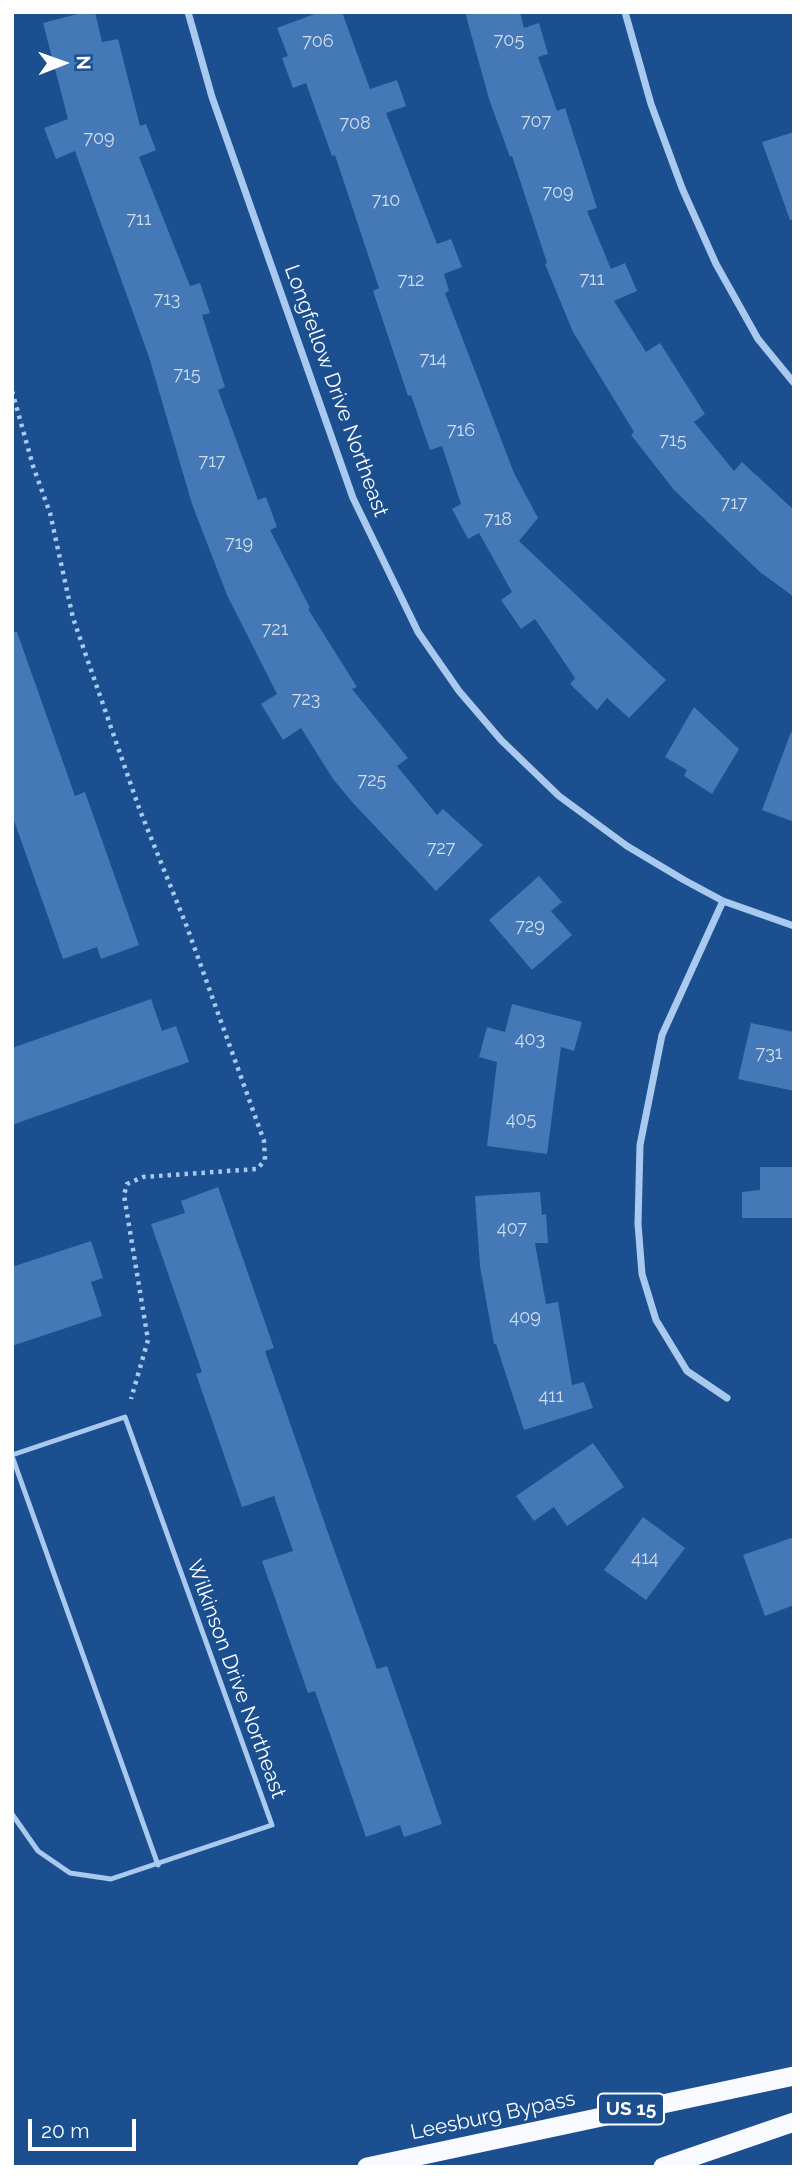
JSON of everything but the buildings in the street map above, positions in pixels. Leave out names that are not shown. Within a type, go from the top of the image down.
[{"type":"highway","name":"Leesburg Bypass","points":[[367,2167],[794,2076]]},
{"type":"highway","points":[[663,2167],[794,2122]]},
{"type":"street","name":"Longfellow Drive Northeast","points":[[188,12],[212,97],[353,498],[418,632],[459,691],[501,740],[559,796],[628,846],[723,901],[794,926]]},
{"type":"street","points":[[625,12],[651,104],[682,188],[711,251],[758,339],[794,383]]},
{"type":"street","points":[[723,901],[662,1035],[640,1144],[638,1224],[642,1274],[656,1320],[687,1371],[727,1398]]},
{"type":"lane","points":[[125,1416],[12,1455],[158,1865]]},
{"type":"lane","name":"Wilkinson Drive Northeast","points":[[12,1814],[38,1851],[70,1873],[111,1879],[272,1825],[125,1416]]},
{"type":"path","points":[[12,391],[33,466],[50,513],[73,618],[139,807],[187,927],[264,1141],[265,1160],[257,1169],[143,1177],[127,1184],[124,1195],[148,1340],[125,1416]]}]
